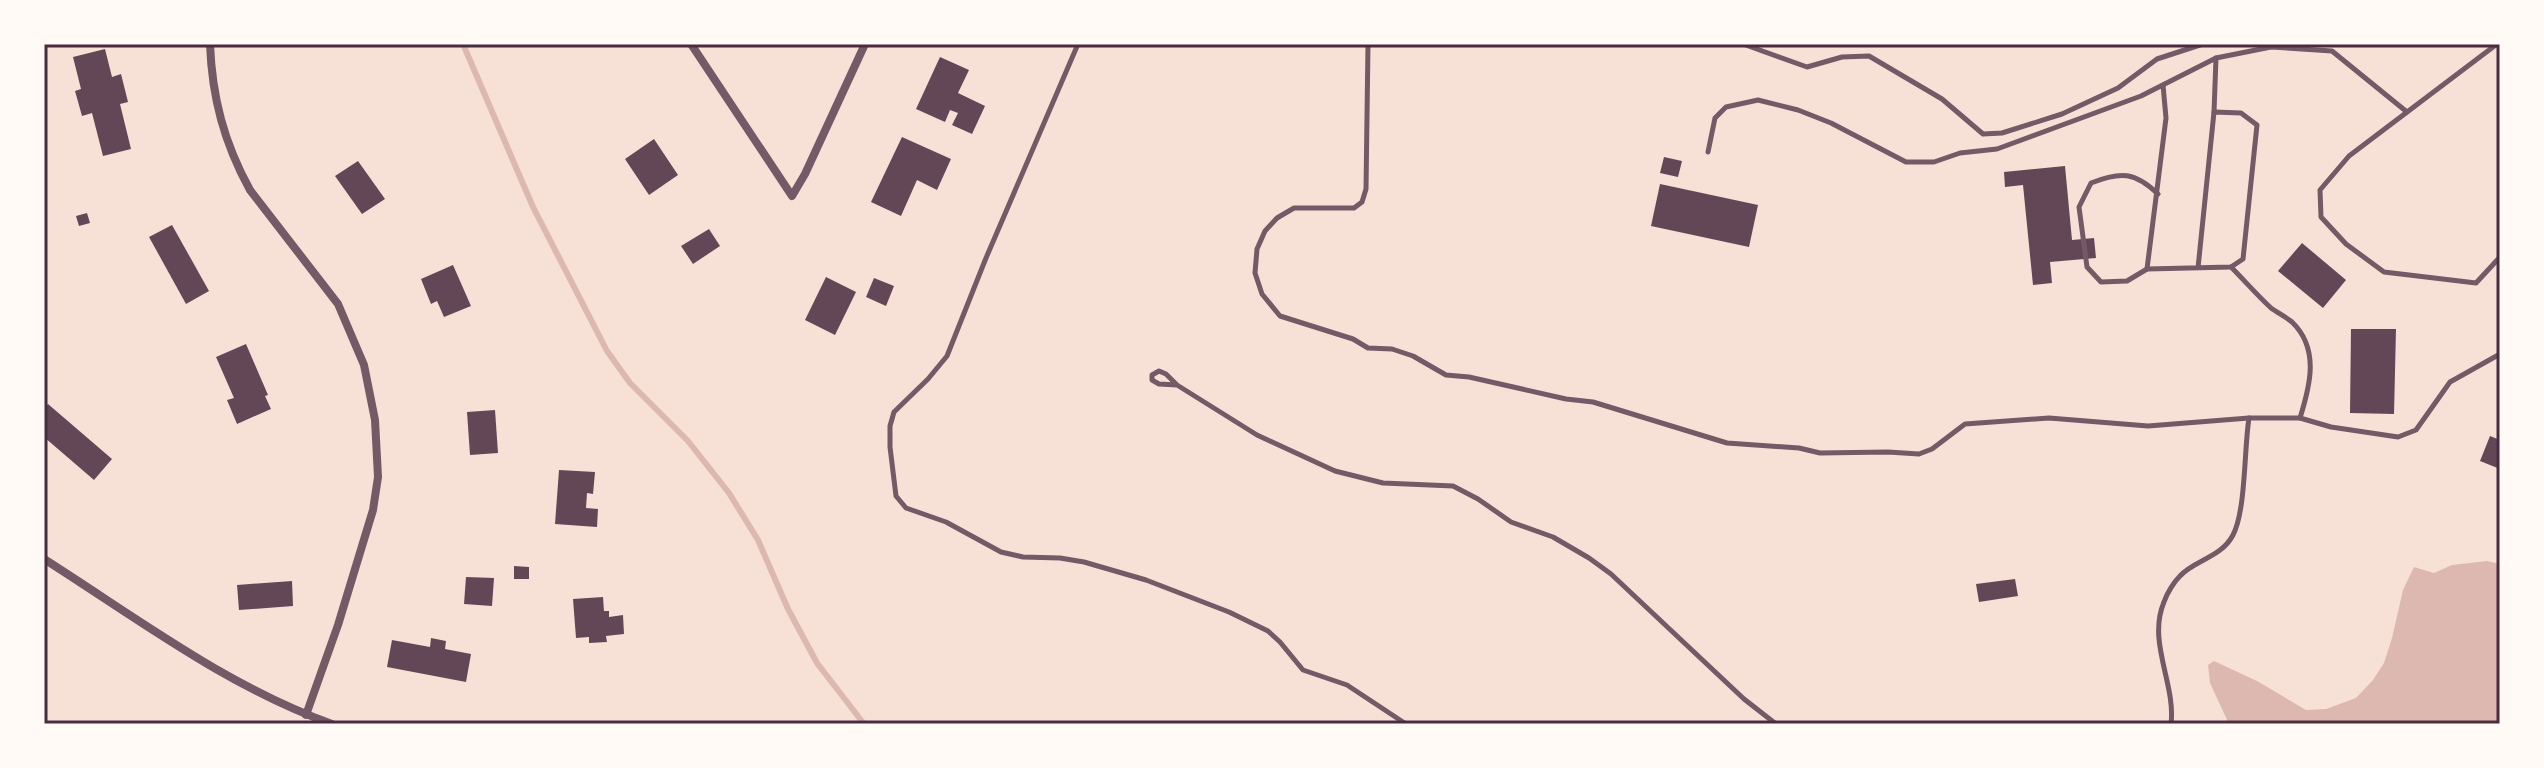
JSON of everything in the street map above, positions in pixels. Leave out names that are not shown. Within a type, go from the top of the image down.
[{"type":"street","points":[[210,44],[214,95],[229,148],[250,190],[338,304],[364,365],[375,420],[378,477],[373,510],[338,625],[306,715]]},
{"type":"street","points":[[691,44],[792,196],[865,44]]},
{"type":"street","points":[[44,559],[235,679],[306,715],[332,724]]},
{"type":"lane","points":[[1078,44],[947,356],[894,412],[890,447],[896,496],[906,508],[946,522],[1001,552],[1084,562],[1146,580],[1229,612],[1268,631],[1303,670],[1347,685],[1406,724]]},
{"type":"lane","points":[[1368,44],[1366,189],[1362,202],[1354,208],[1294,208],[1277,218],[1265,231],[1257,249],[1255,273],[1262,294],[1280,316],[1353,339],[1368,348],[1392,349],[1413,356],[1446,375],[1593,402],[1727,443],[1799,448],[1820,453],[1919,454],[1932,449],[1965,424],[2049,418],[2148,426],[2249,418],[2300,418],[2331,427],[2398,437],[2416,430],[2450,382],[2500,354]]},
{"type":"lane","points":[[1743,44],[1807,67],[1842,57],[1869,56],[1942,99],[1983,134],[2002,133],[2062,114],[2118,88],[2157,59],[2203,44]]},
{"type":"lane","points":[[2497,44],[2349,156],[2320,190],[2321,217],[2346,244],[2384,272],[2476,283],[2500,257]]},
{"type":"lane","points":[[1708,152],[1715,118],[1726,107],[1758,100],[1798,110],[1831,123],[1906,162],[1934,162],[1960,153],[1997,149],[2141,96],[2216,58],[2271,47],[2332,51],[2407,112]]},
{"type":"lane","points":[[2198,268],[2214,112],[2216,58]]},
{"type":"lane","points":[[2147,269],[2166,118],[2163,85]]},
{"type":"lane","points":[[2158,194],[2140,178],[2112,175],[2091,183],[2079,207],[2087,267],[2101,282],[2127,281],[2147,269],[2231,267],[2243,259],[2257,125],[2241,113],[2214,112]]},
{"type":"lane","points":[[2231,267],[2302,335],[2311,355],[2310,380],[2300,418]]},
{"type":"lane","points":[[1177,385],[1257,435],[1335,471],[1383,483],[1453,486],[1511,522],[1553,537],[1611,574],[1744,699],[1776,724]]},
{"type":"lane","points":[[2171,724],[2170,697],[2160,648],[2163,604],[2181,574],[2212,556],[2233,534],[2240,505],[2249,418]]},
{"type":"shaded area","points":[[2487,561],[2500,564],[2500,724],[2229,724],[2210,683],[2208,665],[2214,661],[2257,681],[2306,710],[2326,709],[2356,698],[2384,663],[2403,590],[2414,567],[2434,573],[2452,565]]},
{"type":"building","points":[[105,49],[112,77],[121,74],[128,102],[120,104],[131,149],[103,156],[92,113],[82,116],[75,91],[81,89],[73,57]]},
{"type":"building","points":[[940,57],[969,70],[958,93],[985,106],[972,134],[952,125],[958,113],[950,110],[945,122],[916,109]]},
{"type":"building","points":[[902,137],[951,159],[937,190],[917,180],[901,216],[871,202]]},
{"type":"building","points":[[654,139],[678,175],[649,195],[625,159]]},
{"type":"building","points":[[1664,157],[1682,161],[1678,177],[1660,173]]},
{"type":"building","points":[[358,161],[385,199],[362,214],[335,176]]},
{"type":"building","points":[[2065,166],[2072,240],[2094,238],[2096,258],[2050,262],[2052,283],[2033,285],[2023,185],[2005,187],[2004,172]]},
{"type":"building","points":[[1660,184],[1758,205],[1749,247],[1651,226]]},
{"type":"building","points":[[87,213],[90,223],[79,226],[76,216]]},
{"type":"building","points":[[172,225],[209,291],[186,304],[149,237]]},
{"type":"building","points":[[709,229],[720,246],[693,264],[681,246]]},
{"type":"building","points":[[2302,243],[2346,280],[2323,308],[2278,271]]},
{"type":"building","points":[[453,265],[471,306],[444,317],[437,301],[431,304],[421,279]]},
{"type":"building","points":[[826,277],[856,292],[835,335],[805,320]]},
{"type":"building","points":[[874,278],[894,286],[886,306],[866,297]]},
{"type":"building","points":[[2351,329],[2396,329],[2394,414],[2350,413]]},
{"type":"building","points":[[246,344],[271,409],[237,424],[227,400],[234,398],[216,357]]},
{"type":"building","points":[[48,404],[112,459],[94,480],[44,437],[44,409]]},
{"type":"building","points":[[495,410],[498,453],[470,455],[467,412]]},
{"type":"building","points":[[2490,436],[2500,440],[2500,469],[2480,461]]},
{"type":"building","points":[[559,470],[595,472],[593,494],[587,493],[586,508],[598,509],[597,527],[555,524]]},
{"type":"building","points":[[514,566],[529,567],[529,579],[514,579]]},
{"type":"building","points":[[466,577],[494,578],[492,606],[464,604]]},
{"type":"building","points":[[2015,579],[2018,596],[1979,602],[1976,584]]},
{"type":"building","points":[[292,581],[293,606],[239,610],[237,585]]},
{"type":"building","points":[[603,597],[604,611],[609,611],[609,617],[623,615],[624,634],[606,636],[607,642],[589,643],[589,637],[576,638],[573,599]]},
{"type":"building","points":[[431,638],[446,641],[445,649],[471,654],[466,682],[387,667],[392,640],[430,647]]},
{"type":"waterway","points":[[463,44],[533,207],[607,351],[630,383],[688,441],[729,493],[758,540],[788,609],[817,663],[864,724]]}]
